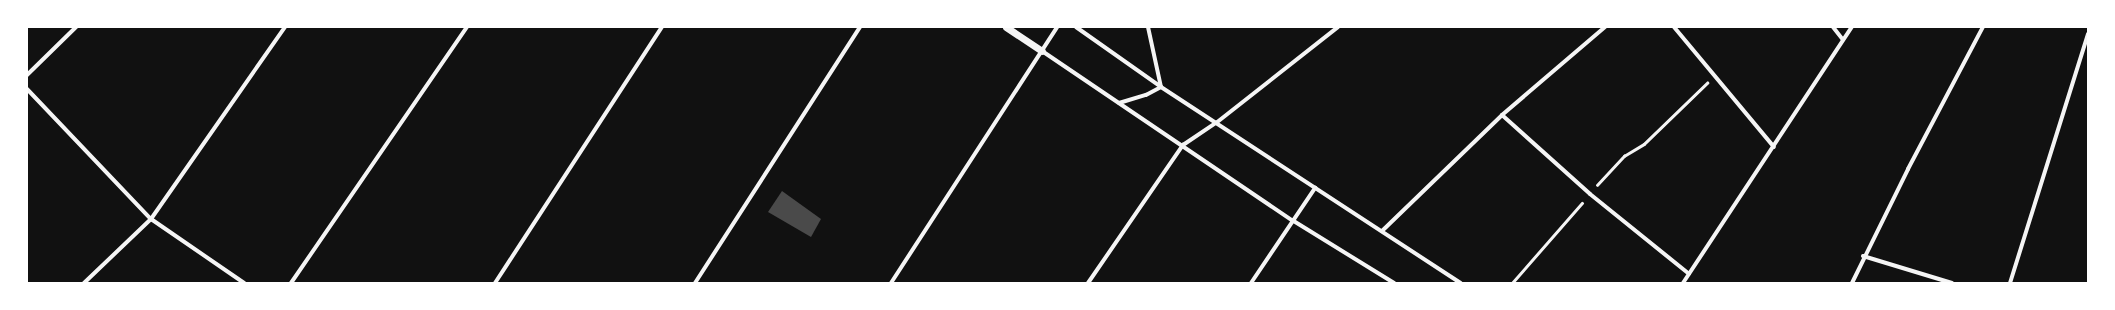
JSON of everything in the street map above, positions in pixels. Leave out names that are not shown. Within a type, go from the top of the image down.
[{"type":"street","points":[[27,75],[76,27]]},
{"type":"street","points":[[84,283],[151,219],[285,27]]},
{"type":"street","points":[[291,283],[467,27]]},
{"type":"street","points":[[495,283],[662,27]]},
{"type":"street","points":[[695,283],[860,27]]},
{"type":"street","points":[[1006,27],[1292,220],[1394,283]]},
{"type":"street","points":[[891,283],[1057,27]]},
{"type":"street","points":[[1076,27],[1161,87],[1462,283]]},
{"type":"street","points":[[1148,27],[1161,87]]},
{"type":"street","points":[[1088,283],[1183,145],[1216,123],[1338,27]]},
{"type":"street","points":[[1382,231],[1502,116],[1605,27]]},
{"type":"street","points":[[1674,27],[1774,146]]},
{"type":"street","points":[[1833,27],[1843,40]]},
{"type":"street","points":[[1683,283],[1852,27]]},
{"type":"street","points":[[1852,283],[1864,256],[1984,27]]},
{"type":"street","points":[[2010,283],[2088,34]]},
{"type":"street","points":[[1119,102],[1146,95],[1161,87]]},
{"type":"street","points":[[27,89],[151,219],[244,283]]},
{"type":"street","points":[[1502,116],[1590,194],[1689,274]]},
{"type":"street","points":[[1251,283],[1315,188]]},
{"type":"street","points":[[1864,256],[1952,283]]},
{"type":"path","points":[[1512,283],[1624,156],[1644,144],[1715,75]]},
{"type":"building","points":[[782,191],[821,219],[811,237],[768,212]]}]
